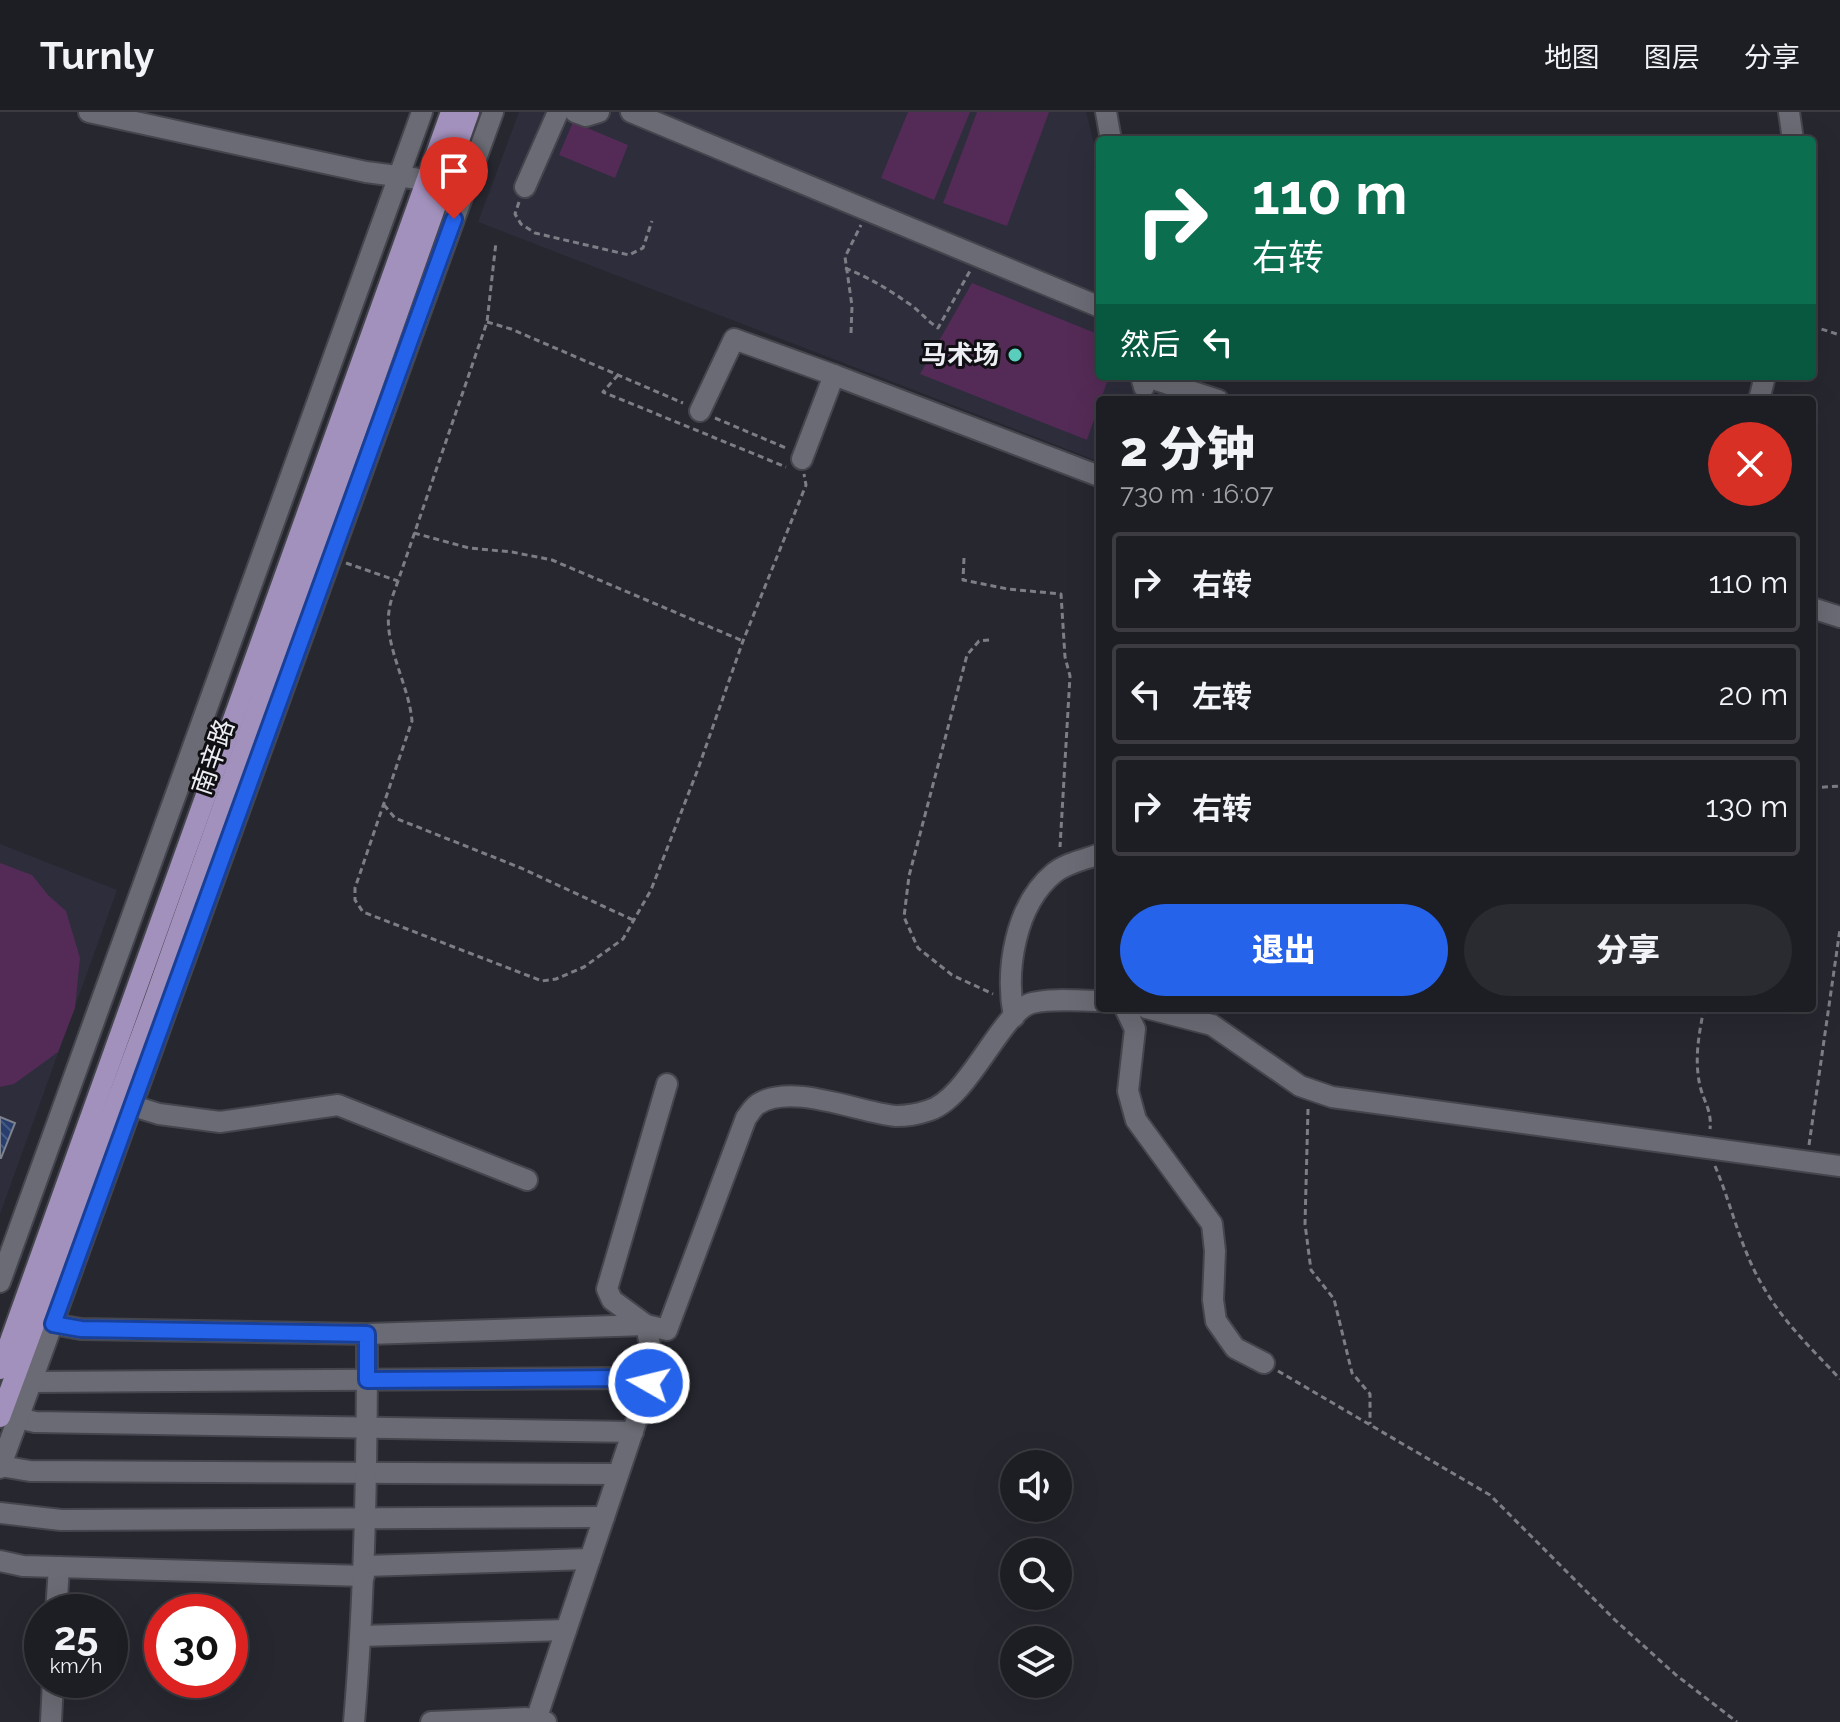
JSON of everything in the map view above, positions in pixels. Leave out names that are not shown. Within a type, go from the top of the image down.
[{"type":"main road","name":"南辛路","points":[[0,1369],[106,1079],[314,552],[427,180],[451,112]]},
{"type":"main road","name":"南辛路","points":[[8,1422],[108,1149],[469,112]]},
{"type":"street","points":[[89,112],[366,172],[427,180]]},
{"type":"street","points":[[0,1282],[422,112]]},
{"type":"street","points":[[493,112],[314,552],[133,1106],[108,1149],[32,1382],[8,1422],[0,1467],[30,1471],[618,1474]]},
{"type":"street","points":[[525,187],[558,112]]},
{"type":"street","points":[[575,112],[586,116],[599,112]]},
{"type":"street","points":[[631,112],[1096,305]]},
{"type":"street","points":[[1106,112],[1110,136]]},
{"type":"street","points":[[1789,112],[1792,136]]},
{"type":"street","points":[[700,411],[734,339],[1096,475]]},
{"type":"street","points":[[802,459],[834,375]]},
{"type":"street","points":[[1148,380],[1206,396]]},
{"type":"street","points":[[270,536],[314,552]]},
{"type":"street","points":[[1816,609],[1840,617]]},
{"type":"street","points":[[1013,1009],[1010,982],[1016,941],[1033,899],[1054,873],[1096,856]]},
{"type":"street","points":[[53,1324],[81,1329],[367,1334],[646,1325],[667,1330],[746,1118],[757,1104],[772,1098],[792,1097],[840,1102],[897,1116],[931,1110],[962,1084],[1013,1009],[1030,1003],[1096,1001]]},
{"type":"street","points":[[1127,1012],[1135,1029],[1128,1091],[1136,1120],[1212,1224],[1216,1321],[1235,1348],[1264,1363]]},
{"type":"street","points":[[1162,1012],[1212,1025],[1300,1086],[1332,1097],[1840,1166]]},
{"type":"street","points":[[78,1069],[106,1079]]},
{"type":"street","points":[[431,1722],[542,1721],[566,1630],[649,1383],[653,1361],[646,1325],[612,1300],[607,1289],[667,1084]]},
{"type":"street","points":[[133,1106],[159,1114],[220,1122],[338,1105],[527,1180]]},
{"type":"street","points":[[354,1722],[366,1518],[367,1334]]},
{"type":"street","points":[[32,1382],[624,1378],[649,1383]]},
{"type":"street","points":[[8,1422],[633,1432]]},
{"type":"street","points":[[0,1513],[61,1520],[604,1517]]},
{"type":"street","points":[[0,1561],[23,1566],[59,1567],[364,1571],[590,1559]]},
{"type":"street","points":[[57,1594],[59,1567]]},
{"type":"street","points":[[361,1636],[566,1630]]},
{"type":"street","points":[[51,1722],[52,1698]]},
{"type":"path","points":[[525,187],[515,214],[521,224],[535,233],[629,255],[643,248],[652,221]]},
{"type":"path","points":[[851,333],[850,284],[845,257],[868,211]]},
{"type":"path","points":[[487,322],[511,329],[788,449],[802,459],[806,485],[743,641],[651,890],[623,939],[584,967],[556,979],[542,981],[363,912],[355,900],[355,888],[412,721],[410,699],[389,632],[389,610],[487,322],[496,242]]},
{"type":"path","points":[[845,268],[867,276],[911,305],[938,328],[978,257]]},
{"type":"path","points":[[1816,327],[1840,335]]},
{"type":"path","points":[[414,533],[469,548],[552,560],[743,641]]},
{"type":"path","points":[[314,552],[398,581]]},
{"type":"path","points":[[964,558],[963,580],[1008,589],[1061,594],[1065,657],[1070,676],[1059,870],[1054,873]]},
{"type":"path","points":[[989,640],[979,641],[967,655],[909,876],[904,917],[918,948],[952,975],[1013,1009]]},
{"type":"path","points":[[1816,788],[1840,786]]},
{"type":"path","points":[[384,805],[395,818],[521,868],[634,920]]},
{"type":"path","points":[[1806,1160],[1840,929]]},
{"type":"path","points":[[1704,1012],[1697,1066],[1700,1089],[1712,1113],[1706,1146],[1762,1286],[1780,1314],[1840,1379]]},
{"type":"path","points":[[1300,1086],[1308,1109],[1305,1224],[1311,1270],[1334,1299],[1352,1373],[1370,1394],[1370,1425]]},
{"type":"path","points":[[1264,1363],[1490,1495],[1676,1675],[1737,1722]]},
{"type":"shaded area","points":[[519,112],[1086,112],[1096,151],[1096,380],[1152,380],[1154,396],[1096,396],[1096,460],[478,222]]},
{"type":"shaded area","points":[[908,112],[970,112],[934,200],[881,178]]},
{"type":"shaded area","points":[[977,112],[1049,112],[1007,226],[943,203]]},
{"type":"shaded area","points":[[573,122],[628,145],[615,178],[559,155]]},
{"type":"shaded area","name":"马术场","points":[[972,283],[1096,333],[1096,380],[1108,380],[1102,396],[1096,396],[1096,414],[1087,440],[920,374]]},
{"type":"shaded area","points":[[0,844],[117,890],[0,1214]]},
{"type":"shaded area","points":[[0,863],[32,875],[66,911],[80,958],[75,1008],[58,1052],[14,1084],[0,1087]]},
{"type":"building","points":[[0,1117],[15,1123],[1,1158],[0,1158]]},
{"type":"place","name":"马术场","points":[[1015,355]]},
{"type":"route","points":[[454,219],[53,1324],[81,1329],[367,1334],[367,1380],[624,1378],[649,1383]]}]
